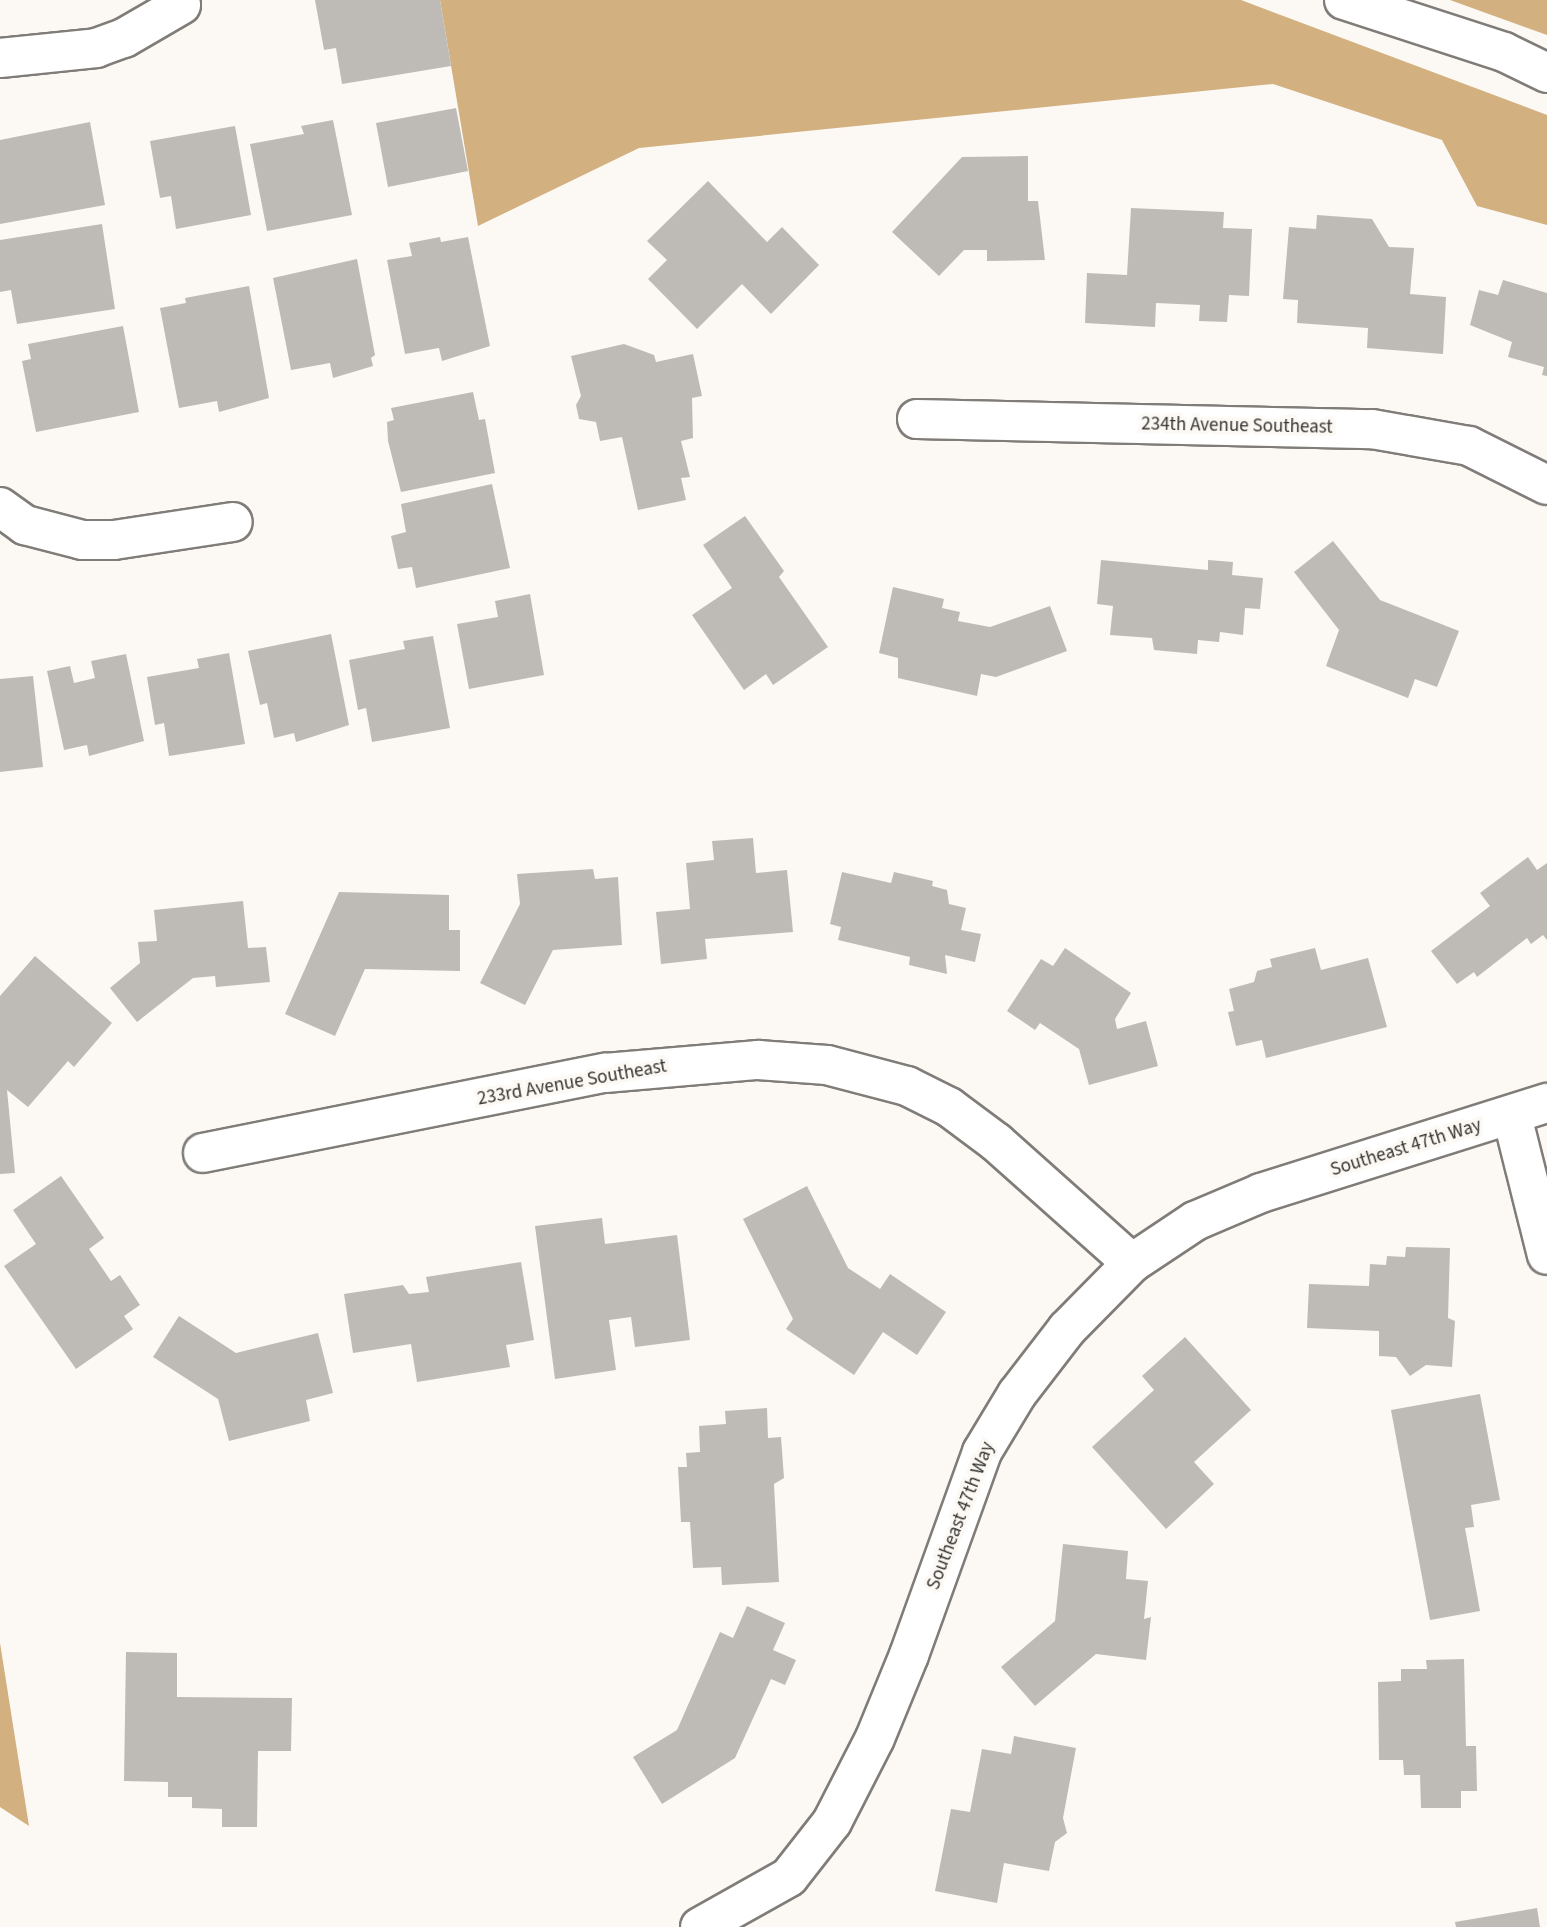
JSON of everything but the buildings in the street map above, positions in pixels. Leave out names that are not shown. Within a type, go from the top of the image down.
[{"type":"street","points":[[1344,0],[1504,52],[1547,74]]},
{"type":"street","points":[[0,58],[96,48],[124,38],[181,5]]},
{"type":"street","name":"234th Avenue Southeast","points":[[917,419],[1385,430],[1469,446],[1547,485]]},
{"type":"street","points":[[13,516],[82,540],[114,540],[233,522]]},
{"type":"street","name":"233rd Avenue Southeast","points":[[202,1153],[605,1073],[758,1060],[827,1065],[907,1086],[949,1107],[996,1142],[1132,1263]]},
{"type":"street","points":[[1530,1110],[1547,1255]]},
{"type":"street","name":"Southeast 47th Way","points":[[700,1927],[789,1877],[832,1822],[875,1738],[982,1452],[1017,1394],[1067,1329],[1132,1263],[1195,1221],[1261,1194],[1530,1110]]},
{"type":"street","points":[[734,1927],[789,1877]]},
{"type":"shaded area","points":[[440,0],[1241,0],[1547,115],[1547,225],[1477,206],[1442,140],[1273,84],[639,148],[478,226]]},
{"type":"shaded area","points":[[1450,0],[1547,0],[1547,35]]},
{"type":"shaded area","points":[[0,1643],[29,1826],[0,1807]]}]
